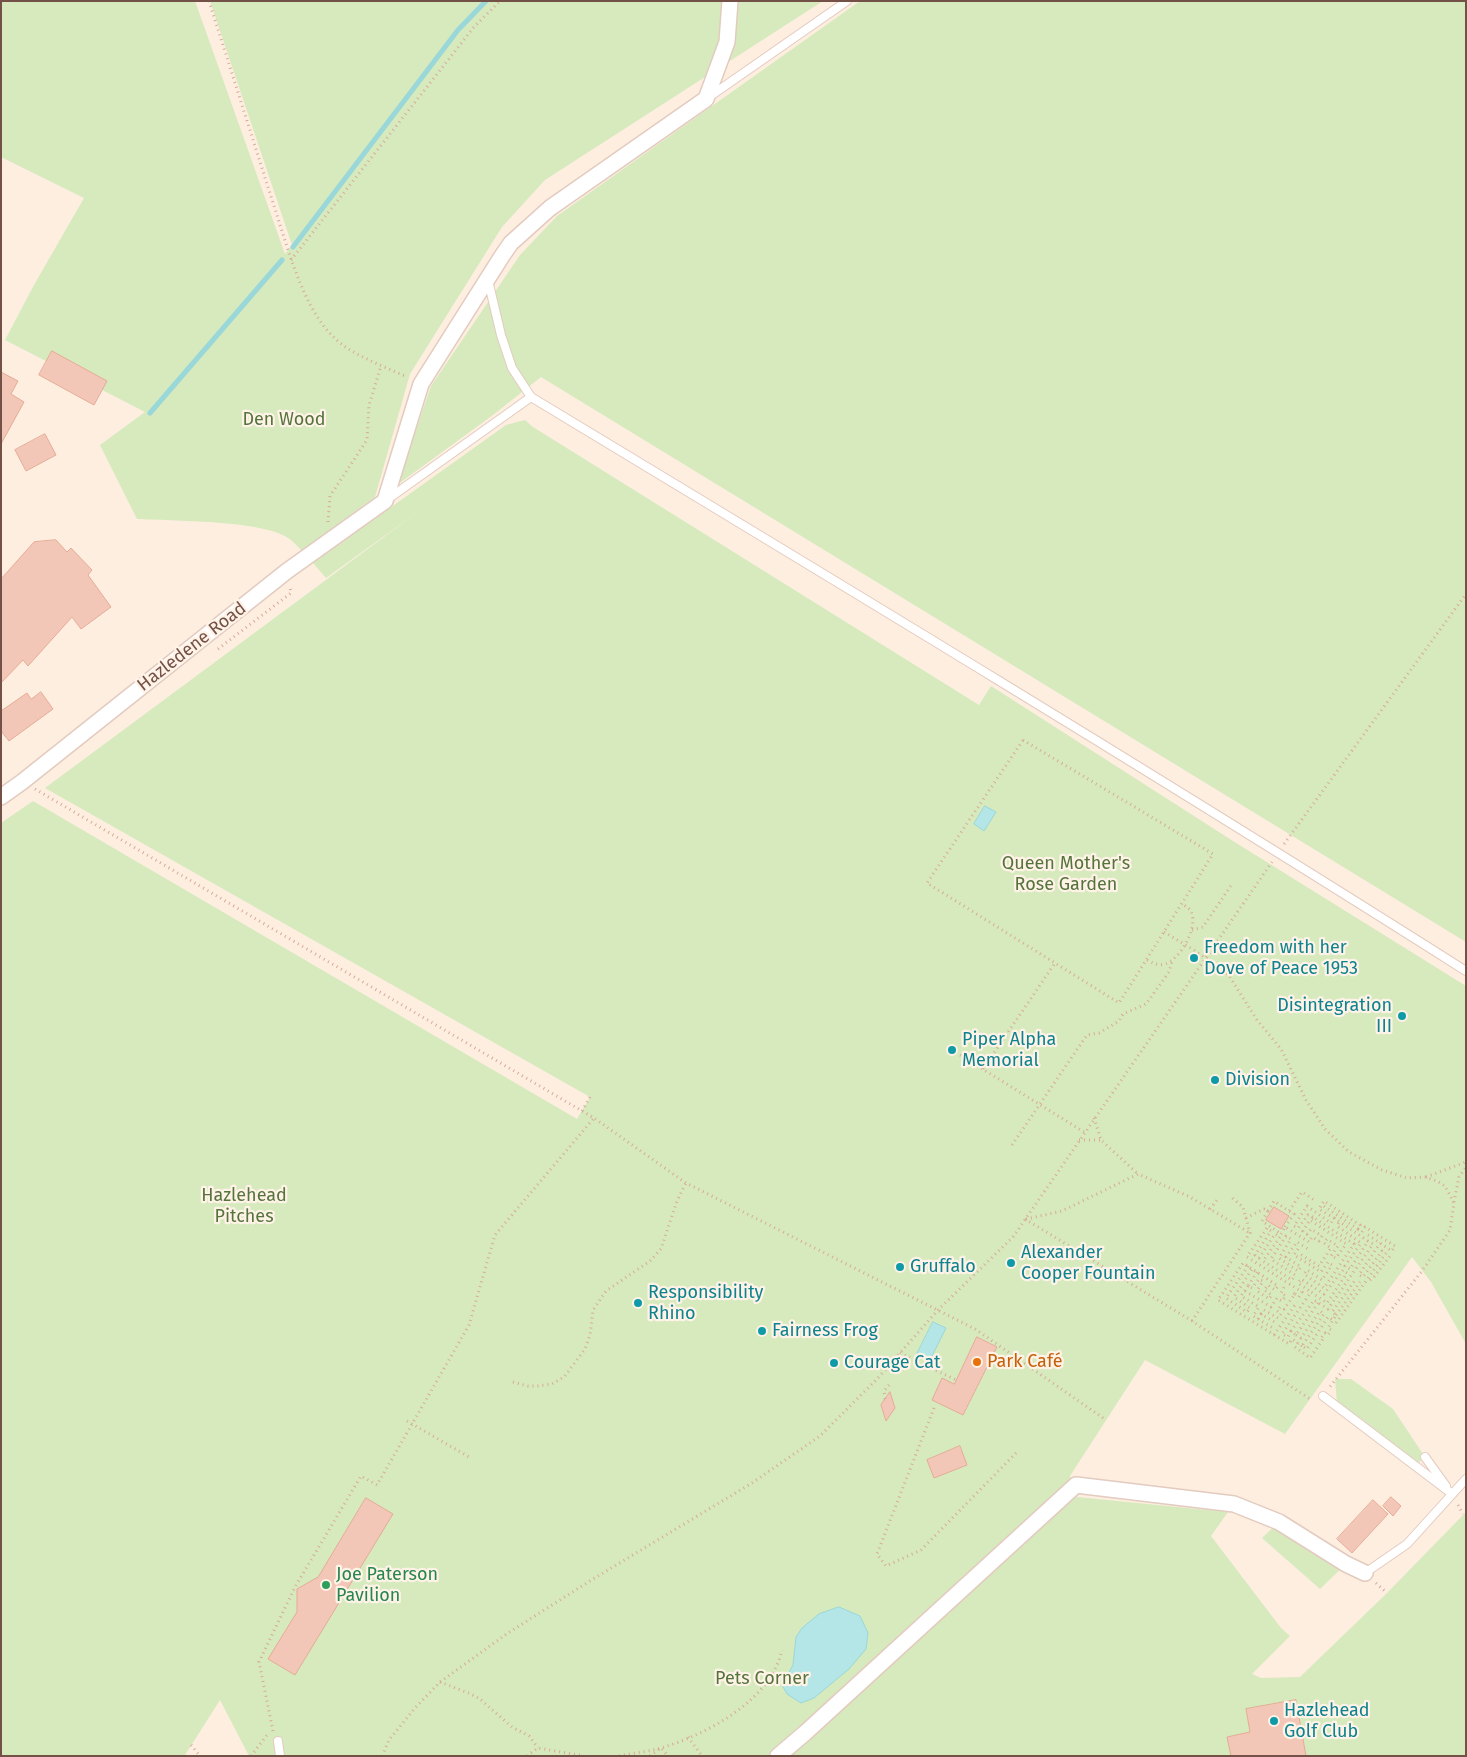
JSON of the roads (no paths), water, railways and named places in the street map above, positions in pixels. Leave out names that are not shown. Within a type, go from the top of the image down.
[{"type":"street","points":[[385,501],[421,384],[512,243],[550,208],[706,99],[727,42],[730,1]]},
{"type":"street","name":"Hazledene Road","points":[[1,797],[287,571],[385,501]]},
{"type":"street","points":[[778,1756],[1076,1484],[1234,1504],[1279,1522],[1346,1564],[1365,1573]]},
{"type":"lane","points":[[706,99],[847,1]]},
{"type":"lane","points":[[488,280],[500,335],[512,368],[531,397],[961,656],[1279,852],[1466,971]]},
{"type":"lane","points":[[385,501],[531,397]]},
{"type":"lane","points":[[1323,1396],[1451,1493]]},
{"type":"lane","points":[[1424,1457],[1451,1493]]},
{"type":"lane","points":[[1365,1573],[1407,1544],[1451,1493],[1466,1480]]},
{"type":"lane","points":[[278,1741],[280,1756]]},
{"type":"water","points":[[985,806],[996,812],[984,831],[974,824]]},
{"type":"water","points":[[933,1322],[946,1328],[930,1360],[917,1354]]},
{"type":"water","points":[[839,1607],[860,1616],[868,1633],[866,1649],[849,1669],[814,1698],[801,1703],[787,1694],[782,1685],[793,1665],[796,1637],[802,1628],[819,1614]]},
{"type":"waterway","points":[[293,247],[458,30],[486,1]]},
{"type":"waterway","points":[[150,413],[282,260]]},
{"type":"place","name":"Freedom with her Dove of Peace 1953","points":[[1194,958]]},
{"type":"place","name":"Disintegration III","points":[[1402,1016]]},
{"type":"place","name":"Piper Alpha Memorial","points":[[952,1050]]},
{"type":"place","name":"Division","points":[[1215,1080]]},
{"type":"place","name":"Alexander Cooper Fountain","points":[[1011,1263]]},
{"type":"place","name":"Gruffalo","points":[[900,1267]]},
{"type":"place","name":"Responsibility Rhino","points":[[638,1303]]},
{"type":"place","name":"Fairness Frog","points":[[762,1331]]},
{"type":"place","name":"Park Café","points":[[977,1362]]},
{"type":"place","name":"Courage Cat","points":[[834,1363]]},
{"type":"place","name":"Joe Paterson Pavilion","points":[[326,1585]]},
{"type":"place","name":"Hazlehead Golf Club","points":[[1274,1721]]},
{"type":"park label","name":"Den Wood","points":[[284,420]]},
{"type":"park label","name":"Queen Mother's Rose Garden","points":[[1066,874]]},
{"type":"park label","name":"Hazlehead Pitches","points":[[244,1206]]},
{"type":"park label","name":"Pets Corner","points":[[762,1679]]}]
